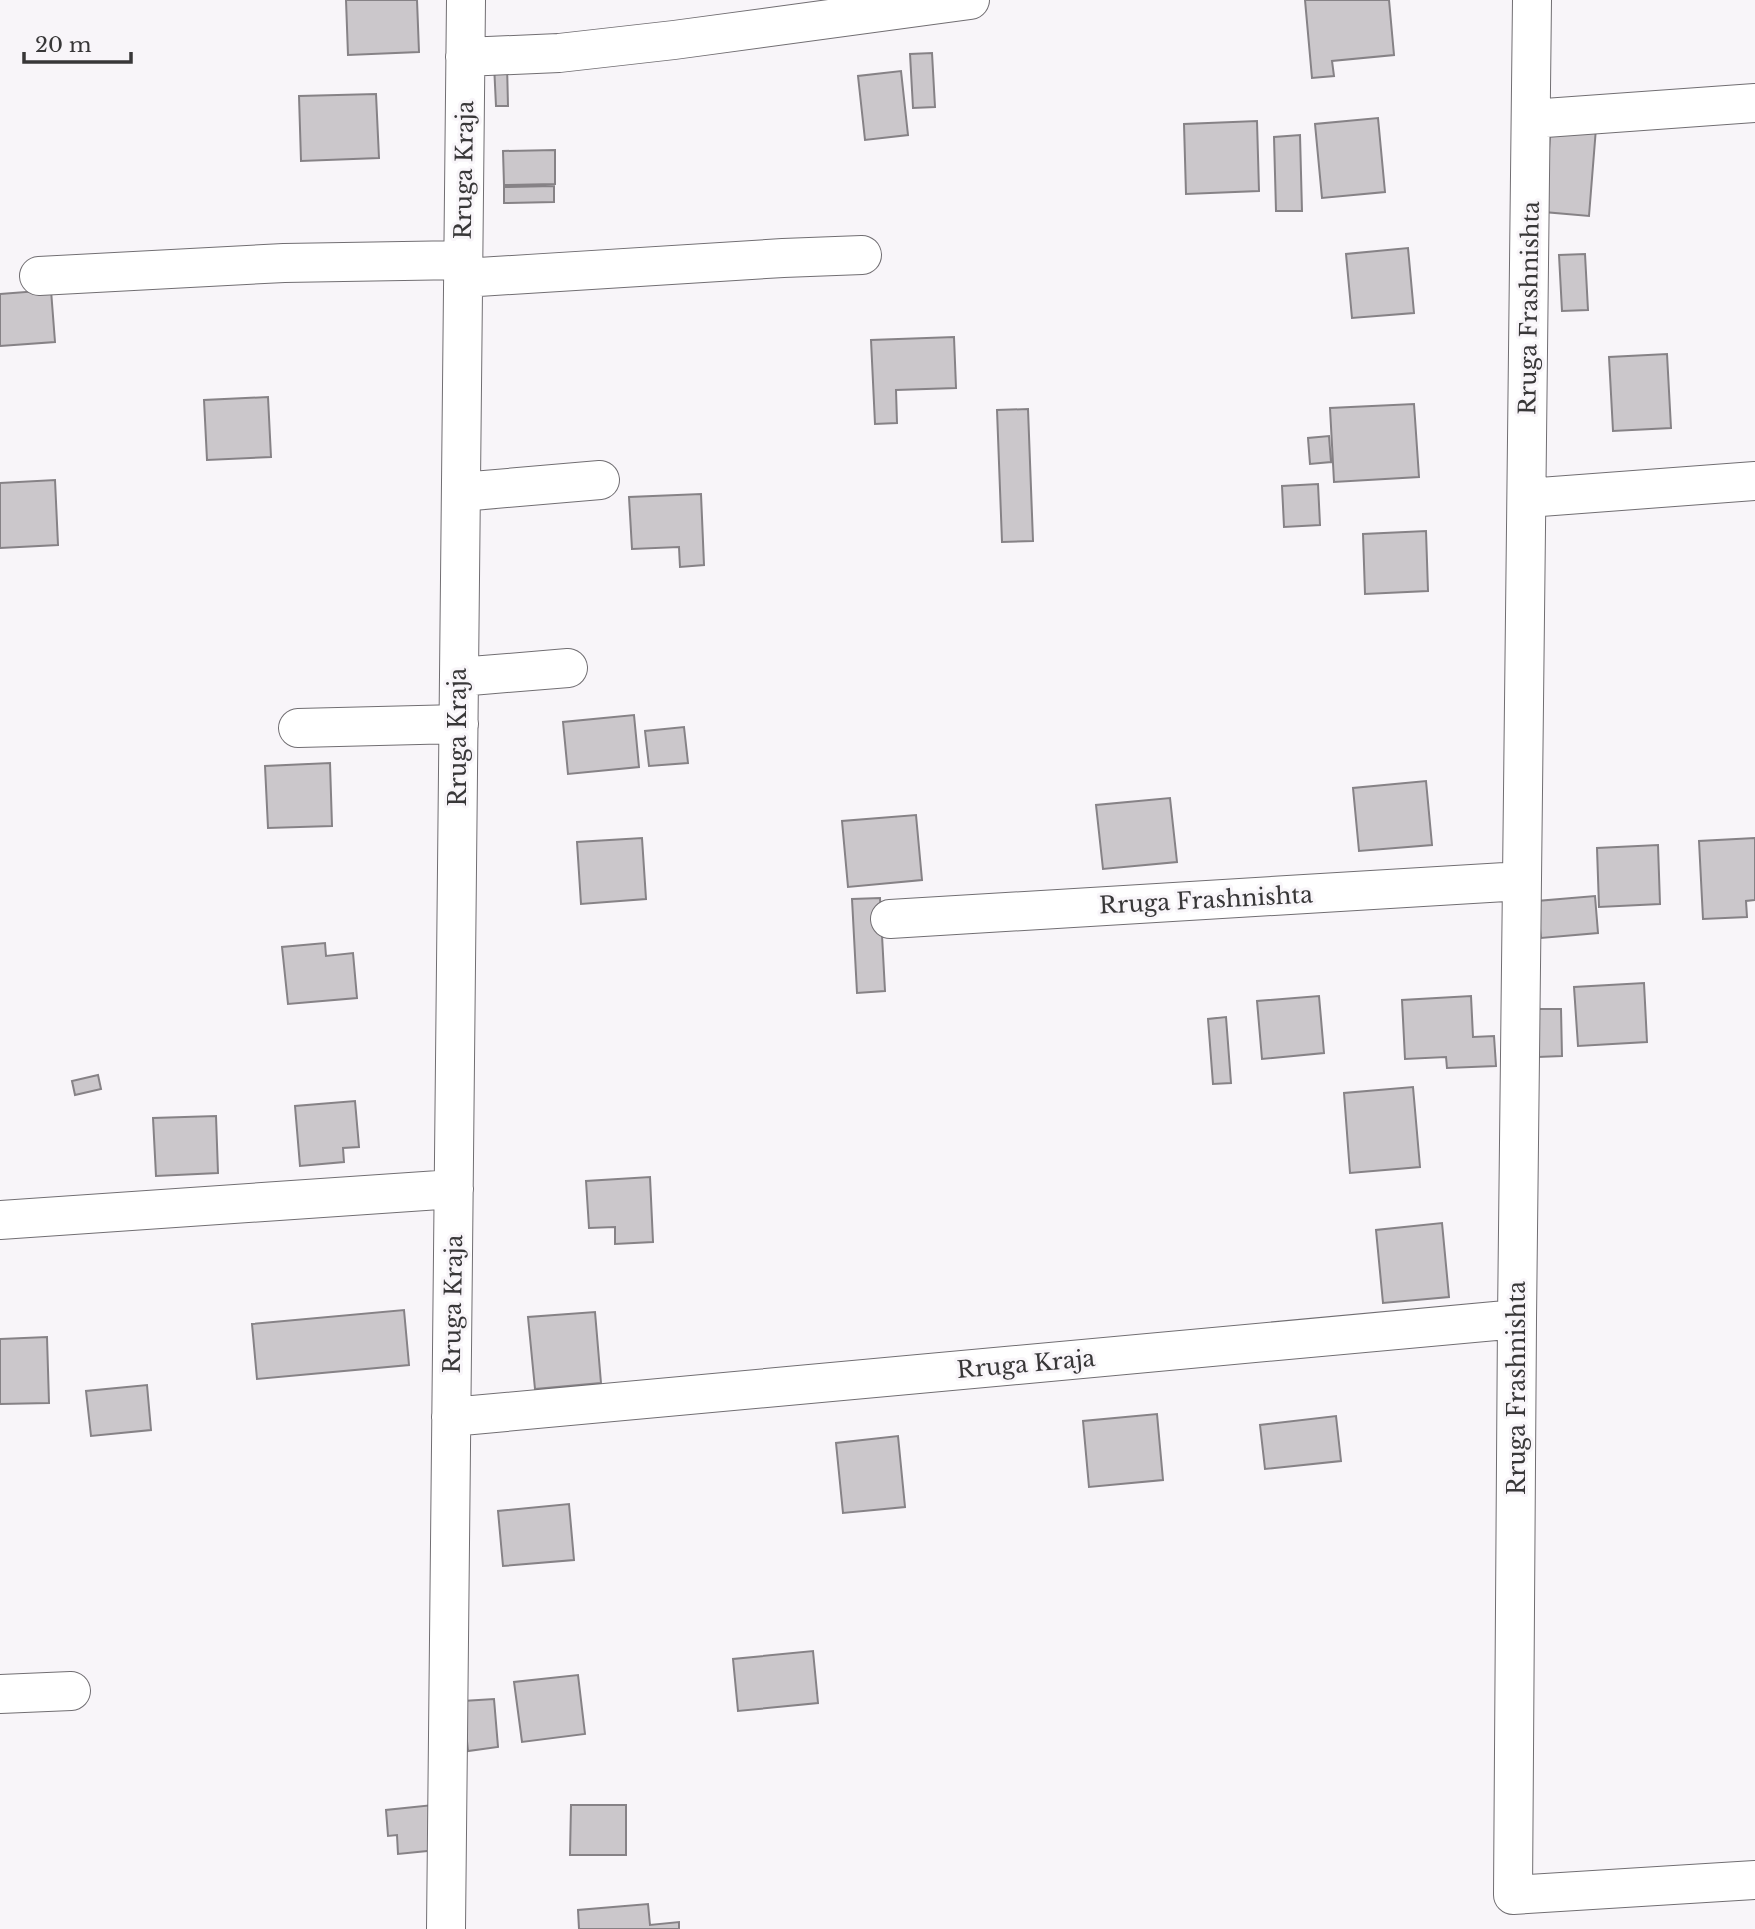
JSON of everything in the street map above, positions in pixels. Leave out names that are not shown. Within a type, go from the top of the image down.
[{"type":"street","name":"Rruga Kraja","points":[[446,1929],[466,0]]},
{"type":"street","points":[[465,57],[559,53],[970,0]]},
{"type":"street","name":"Rruga Frashnishta","points":[[1532,0],[1513,1895],[1755,1880]]},
{"type":"street","points":[[1531,119],[1755,103]]},
{"type":"street","points":[[39,276],[284,263],[463,269],[862,256]]},
{"type":"street","points":[[461,492],[600,480]]},
{"type":"street","points":[[1527,498],[1755,481]]},
{"type":"street","points":[[459,677],[568,668]]},
{"type":"street","points":[[298,728],[458,724]]},
{"type":"street","name":"Rruga Frashnishta","points":[[890,919],[1522,881]]},
{"type":"street","points":[[0,1220],[454,1189]]},
{"type":"street","name":"Rruga Kraja","points":[[451,1417],[1517,1319]]},
{"type":"street","points":[[0,1694],[71,1691]]},
{"type":"building","points":[[346,0],[417,0],[419,52],[348,55]]},
{"type":"building","points":[[1305,0],[1389,0],[1394,55],[1332,61],[1334,76],[1312,78]]},
{"type":"building","points":[[932,53],[935,107],[913,108],[910,54]]},
{"type":"building","points":[[494,64],[507,64],[508,106],[496,106]]},
{"type":"building","points":[[901,71],[908,135],[865,140],[858,76]]},
{"type":"building","points":[[376,94],[379,158],[301,161],[299,96]]},
{"type":"building","points":[[1378,118],[1385,192],[1322,198],[1315,124]]},
{"type":"building","points":[[1257,121],[1259,191],[1186,194],[1184,124]]},
{"type":"building","points":[[1551,124],[1596,128],[1589,216],[1544,212]]},
{"type":"building","points":[[1300,135],[1302,211],[1276,211],[1274,137]]},
{"type":"building","points":[[555,150],[555,184],[504,185],[503,151]]},
{"type":"building","points":[[554,186],[554,202],[504,203],[504,187]]},
{"type":"building","points":[[1408,248],[1414,313],[1352,318],[1346,254]]},
{"type":"building","points":[[1585,254],[1588,310],[1562,311],[1559,255]]},
{"type":"building","points":[[51,290],[55,342],[0,346],[0,294]]},
{"type":"building","points":[[954,337],[956,388],[896,390],[897,423],[875,424],[871,340]]},
{"type":"building","points":[[1667,354],[1671,428],[1613,431],[1609,357]]},
{"type":"building","points":[[268,397],[271,457],[207,460],[204,400]]},
{"type":"building","points":[[1414,404],[1419,477],[1334,482],[1330,408]]},
{"type":"building","points":[[1028,409],[1033,541],[1002,542],[997,410]]},
{"type":"building","points":[[1329,436],[1331,462],[1310,464],[1308,438]]},
{"type":"building","points":[[55,480],[58,545],[0,548],[0,483]]},
{"type":"building","points":[[1318,484],[1320,525],[1284,527],[1282,486]]},
{"type":"building","points":[[701,494],[704,565],[680,567],[679,547],[632,549],[629,497]]},
{"type":"building","points":[[1426,531],[1428,591],[1365,594],[1363,534]]},
{"type":"building","points":[[634,715],[639,767],[568,774],[563,722]]},
{"type":"building","points":[[684,727],[688,763],[649,766],[645,731]]},
{"type":"building","points":[[330,763],[332,826],[268,828],[265,766]]},
{"type":"building","points":[[1426,781],[1432,845],[1359,851],[1353,788]]},
{"type":"building","points":[[1170,798],[1177,862],[1103,869],[1096,805]]},
{"type":"building","points":[[916,815],[922,880],[848,887],[842,821]]},
{"type":"building","points":[[642,838],[646,899],[581,904],[577,842]]},
{"type":"building","points":[[1755,838],[1755,900],[1746,901],[1747,917],[1703,919],[1699,841]]},
{"type":"building","points":[[1658,845],[1660,904],[1599,907],[1597,848]]},
{"type":"building","points":[[1595,896],[1598,933],[1541,938],[1537,901]]},
{"type":"building","points":[[880,898],[885,991],[857,993],[852,899]]},
{"type":"building","points":[[325,943],[326,956],[353,953],[357,998],[288,1004],[282,947]]},
{"type":"building","points":[[1644,983],[1647,1042],[1578,1046],[1574,987]]},
{"type":"building","points":[[1319,996],[1324,1053],[1262,1059],[1257,1001]]},
{"type":"building","points":[[1471,996],[1473,1037],[1494,1036],[1496,1066],[1447,1068],[1446,1057],[1405,1059],[1402,1000]]},
{"type":"building","points":[[1536,1009],[1561,1009],[1562,1056],[1538,1057]]},
{"type":"building","points":[[1226,1017],[1231,1083],[1213,1084],[1208,1019]]},
{"type":"building","points":[[98,1075],[101,1089],[75,1095],[72,1081]]},
{"type":"building","points":[[1413,1087],[1420,1167],[1350,1173],[1344,1093]]},
{"type":"building","points":[[355,1101],[359,1147],[343,1148],[344,1162],[300,1166],[295,1106]]},
{"type":"building","points":[[216,1116],[218,1173],[156,1176],[153,1118]]},
{"type":"building","points":[[650,1177],[653,1242],[615,1244],[615,1227],[589,1228],[586,1181]]},
{"type":"building","points":[[1442,1223],[1449,1297],[1383,1303],[1376,1230]]},
{"type":"building","points":[[404,1310],[409,1365],[257,1379],[252,1324]]},
{"type":"building","points":[[595,1312],[601,1383],[535,1389],[528,1317]]},
{"type":"building","points":[[47,1337],[49,1403],[0,1404],[0,1339]]},
{"type":"building","points":[[147,1385],[151,1430],[91,1436],[86,1391]]},
{"type":"building","points":[[1157,1414],[1163,1480],[1089,1487],[1083,1421]]},
{"type":"building","points":[[1336,1416],[1341,1461],[1265,1469],[1260,1425]]},
{"type":"building","points":[[898,1436],[905,1507],[843,1513],[836,1443]]},
{"type":"building","points":[[569,1504],[574,1560],[503,1566],[498,1511]]},
{"type":"building","points":[[813,1651],[818,1703],[738,1711],[733,1659]]},
{"type":"building","points":[[578,1675],[585,1734],[522,1742],[514,1682]]},
{"type":"building","points":[[494,1699],[498,1747],[468,1751],[463,1701]]},
{"type":"building","points":[[433,1805],[437,1850],[398,1854],[397,1835],[388,1836],[386,1810]]},
{"type":"building","points":[[571,1805],[626,1805],[626,1855],[570,1855]]},
{"type":"building","points":[[648,1904],[650,1925],[679,1922],[679,1929],[579,1929],[578,1910]]}]
